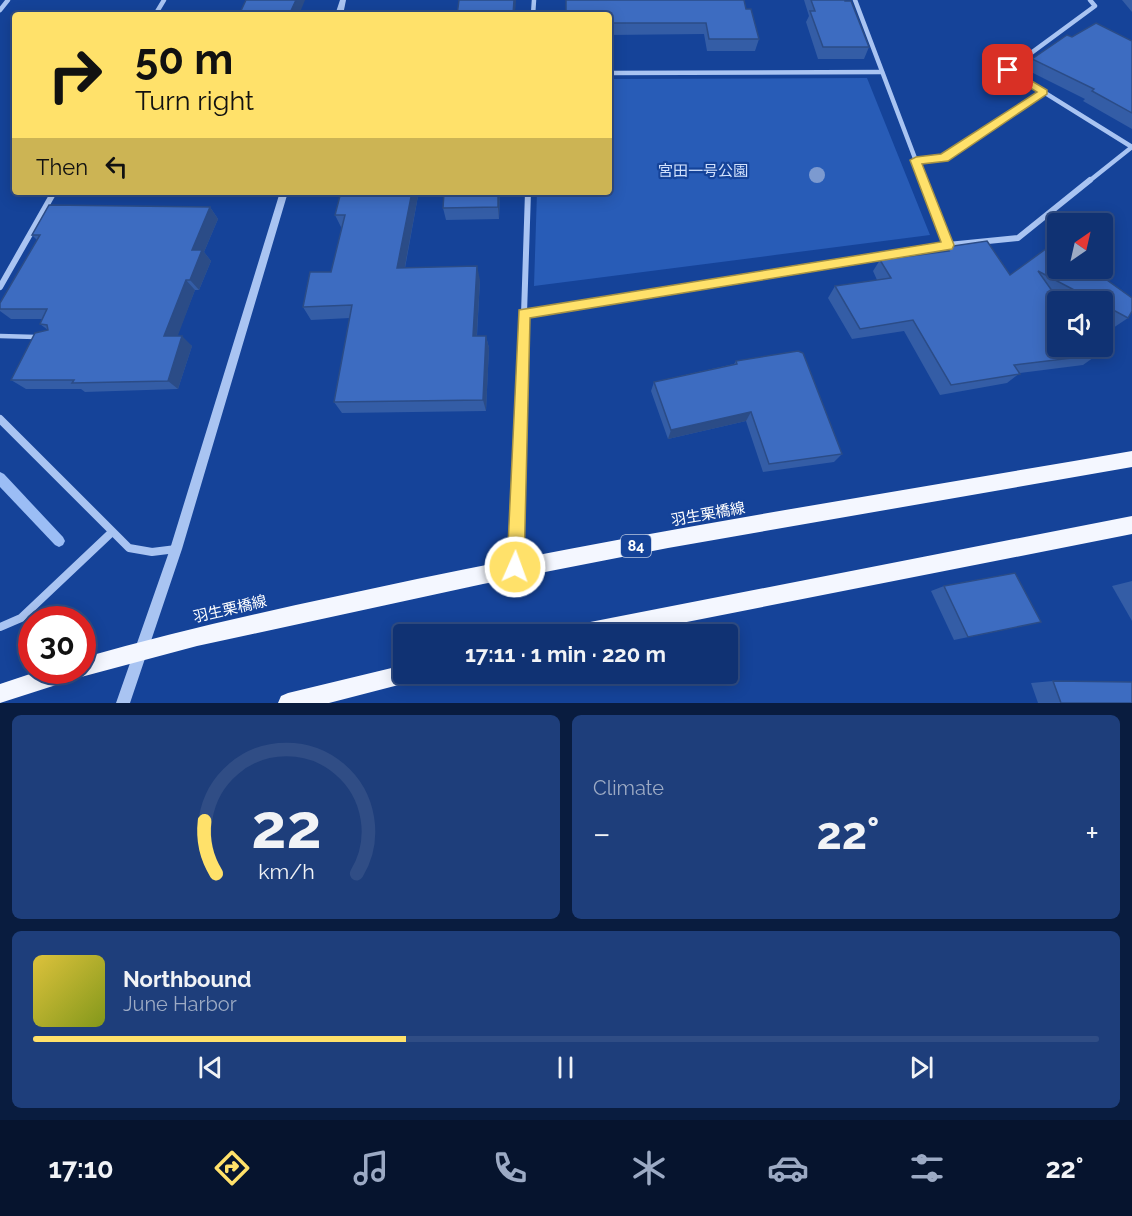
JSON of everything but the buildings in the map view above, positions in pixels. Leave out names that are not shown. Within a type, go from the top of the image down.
[{"type":"main road","name":"羽生栗橋線","points":[[96,664],[143,650],[515,567],[1132,459]]},
{"type":"main road","points":[[631,624],[1132,525]]},
{"type":"main road","points":[[288,703],[393,677]]},
{"type":"main road","points":[[0,694],[31,684]]},
{"type":"street","points":[[0,10],[8,0]]},
{"type":"street","points":[[855,0],[948,245]]},
{"type":"street","points":[[524,314],[948,245],[1018,238],[1132,147],[1008,70],[1095,6],[1090,0]]},
{"type":"street","points":[[612,73],[882,72]]},
{"type":"street","points":[[916,160],[944,158],[1044,92]]},
{"type":"street","points":[[0,287],[52,195]]},
{"type":"street","points":[[123,703],[176,549],[283,195]]},
{"type":"street","points":[[515,567],[528,195]]},
{"type":"street","points":[[0,419],[129,548],[152,552],[176,549]]},
{"type":"street","points":[[0,627],[21,618],[112,532]]},
{"type":"lane","points":[[0,336],[45,337]]},
{"type":"green space","name":"宮田一号公園","points":[[867,78],[930,235],[534,286],[537,195],[612,195],[612,79]]},
{"type":"waterway","points":[[0,478],[59,541]]},
{"type":"route","points":[[515,567],[524,314],[948,245],[916,160],[944,158],[1044,92],[1008,70]]}]
